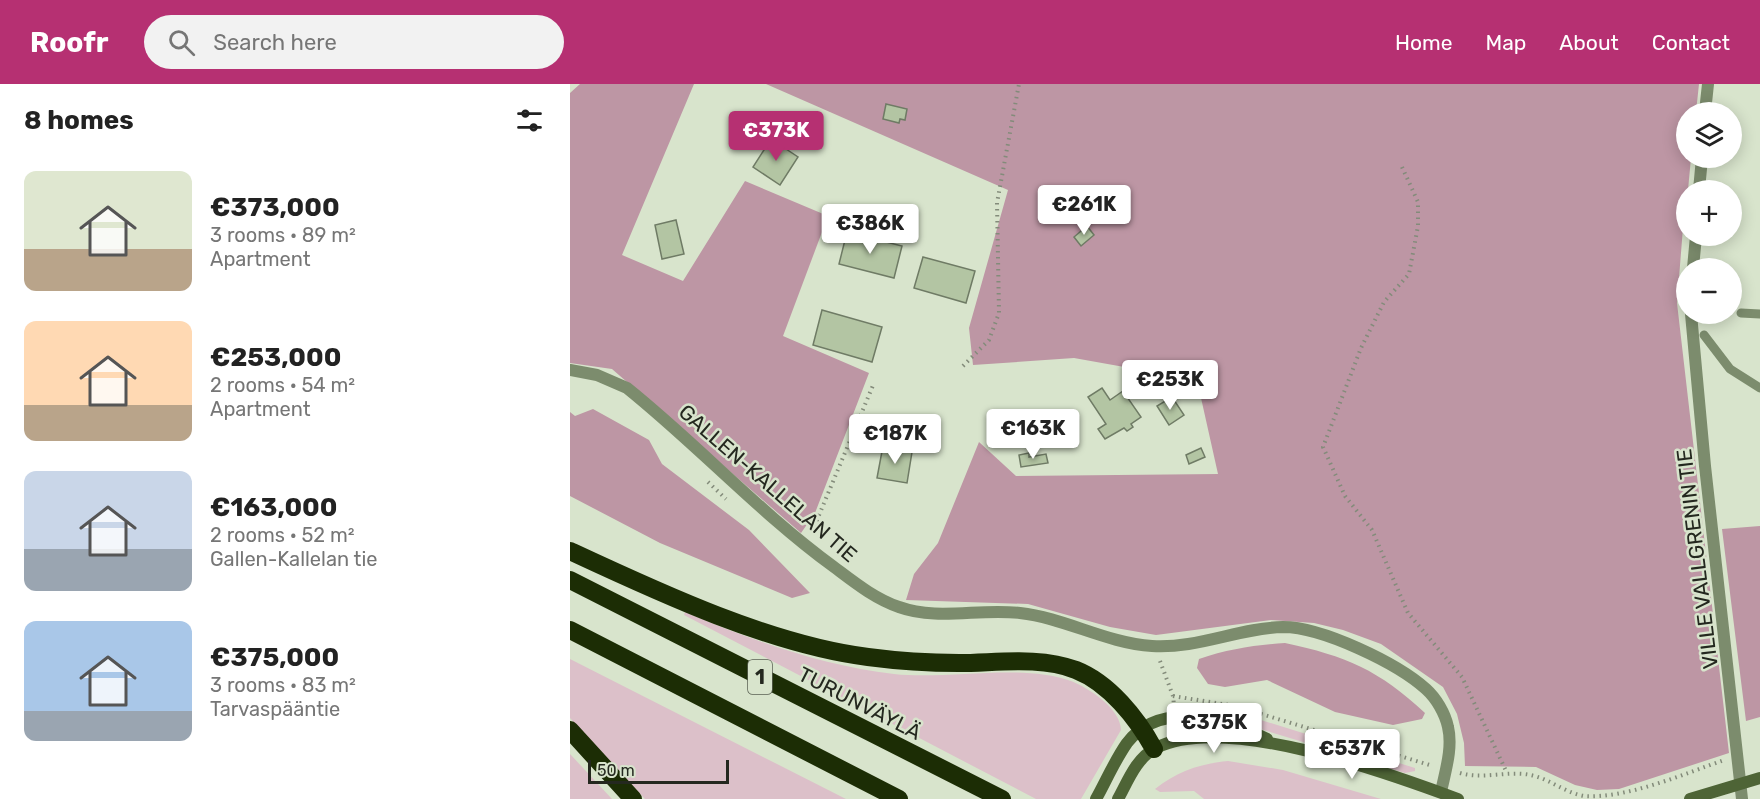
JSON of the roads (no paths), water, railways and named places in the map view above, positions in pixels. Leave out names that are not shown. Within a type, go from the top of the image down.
[{"type":"highway","points":[[570,551],[629,578],[739,622],[807,644],[865,657],[908,661],[1029,662],[1074,669],[1097,680],[1142,728],[1154,749]]},
{"type":"highway","name":"TURUNVÄYLÄ","points":[[570,580],[1002,799]]},
{"type":"highway","name":"1","points":[[570,630],[898,799]]},
{"type":"highway","points":[[570,730],[633,799]]},
{"type":"street","points":[[1706,102],[1708,84]]},
{"type":"street","name":"VILLE VALLGRENIN TIE","points":[[1692,324],[1705,466],[1743,781],[1742,799]]},
{"type":"street","name":"GALLEN-KALLELAN TIE","points":[[570,370],[597,375],[627,388],[806,547],[865,589],[898,607],[939,615],[1018,612],[1053,619],[1129,643],[1152,646],[1181,645],[1283,627],[1330,635],[1406,674],[1427,690],[1441,707],[1449,728],[1450,749],[1441,792]]},
{"type":"street","points":[[1096,799],[1128,742],[1142,728],[1158,720],[1185,716],[1248,730],[1270,741]]},
{"type":"street","points":[[1118,799],[1140,760],[1154,749],[1175,740],[1196,739],[1270,741],[1298,747],[1458,799]]},
{"type":"street","points":[[1690,799],[1743,781],[1760,778]]},
{"type":"lane","points":[[1742,313],[1760,314]]},
{"type":"lane","points":[[1704,334],[1730,369],[1760,388]]}]
